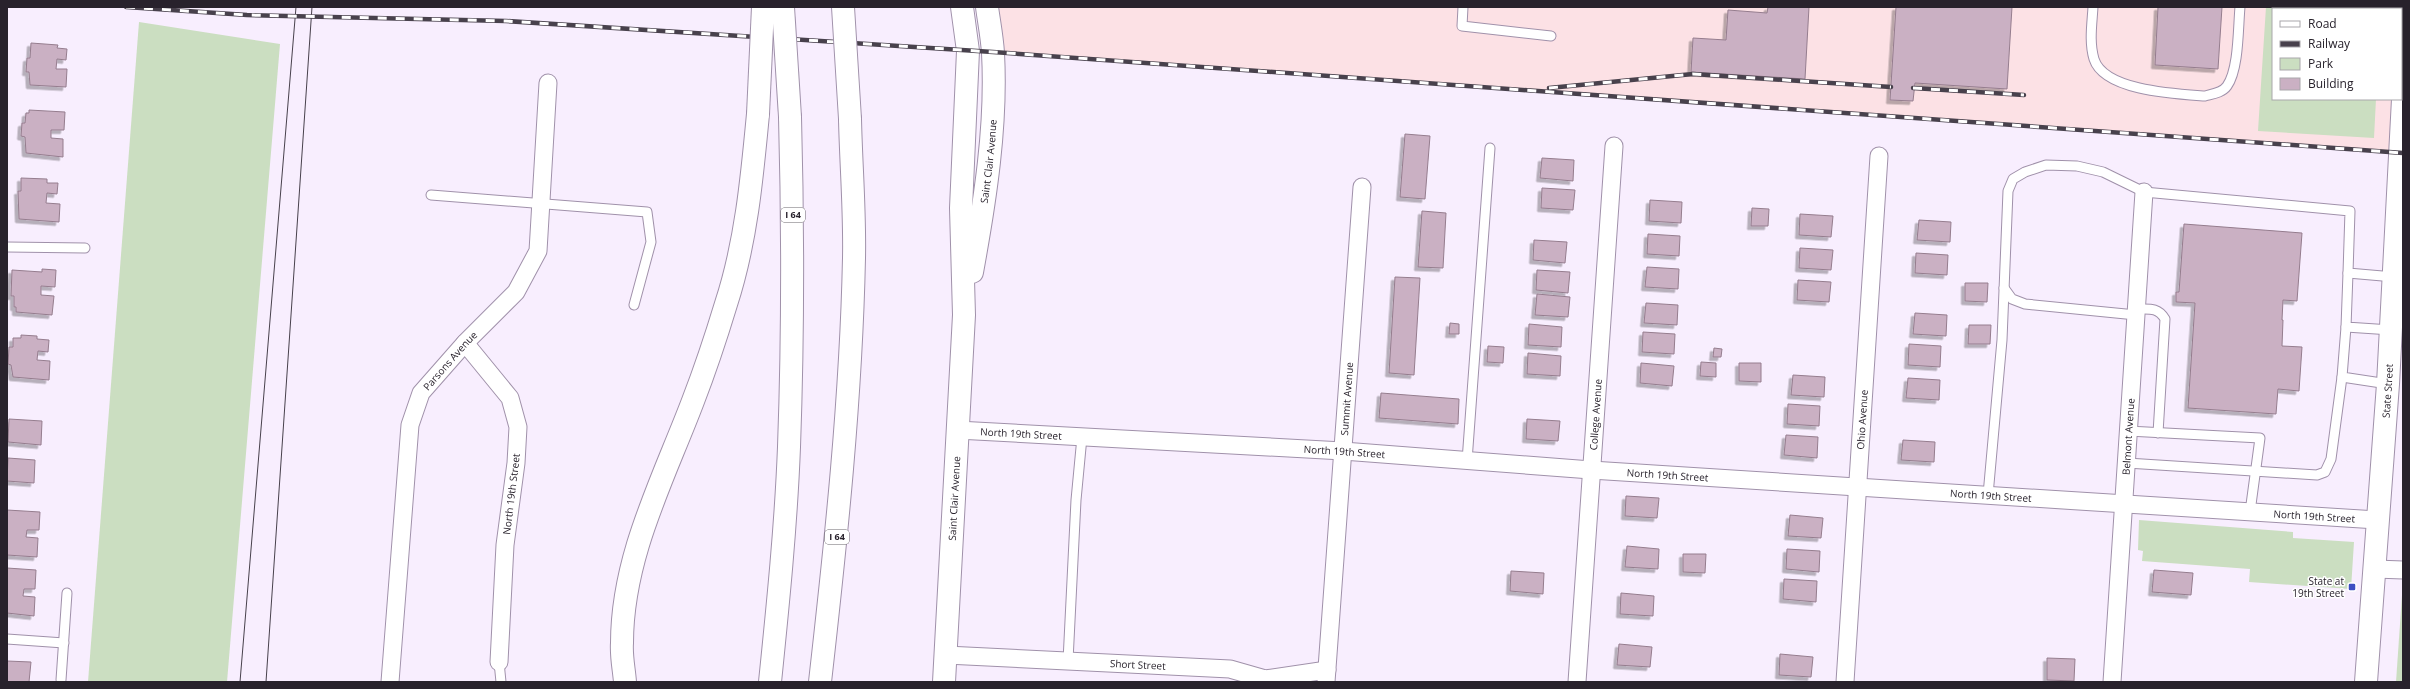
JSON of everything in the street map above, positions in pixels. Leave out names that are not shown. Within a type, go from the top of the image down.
[{"type":"main road","points":[[625,682],[622,643],[626,598],[638,545],[657,489],[693,401],[727,302],[750,202],[758,114],[763,7]]},
{"type":"main road","name":"I 64","points":[[770,682],[783,548],[789,448],[793,314],[790,117],[783,7]]},
{"type":"main road","name":"I 64","points":[[820,682],[837,539],[854,257],[850,119],[843,7]]},
{"type":"main road","name":"Saint Clair Avenue","points":[[944,682],[964,315],[961,208],[968,52],[962,7]]},
{"type":"main road","name":"Saint Clair Avenue","points":[[964,315],[983,210],[992,115],[993,52],[987,7]]},
{"type":"main road","name":"State Street","points":[[2366,682],[2388,384],[2395,326],[2394,277],[2403,99]]},
{"type":"street","name":"Parsons Avenue","points":[[390,682],[410,425],[421,393],[465,343],[516,292],[538,251],[548,83]]},
{"type":"street","name":"College Avenue","points":[[1577,682],[1614,146]]},
{"type":"street","name":"Ohio Avenue","points":[[1845,682],[1879,156]]},
{"type":"street","name":"Summit Avenue","points":[[1327,676],[1362,187]]},
{"type":"street","name":"Belmont Avenue","points":[[2112,682],[2125,504],[2126,463],[2144,192]]},
{"type":"street","name":"North 19th Street","points":[[465,343],[510,398],[518,427],[516,463],[505,545],[499,662]]},
{"type":"street","name":"North 19th Street","points":[[957,430],[1343,451],[1591,470],[2377,520]]},
{"type":"street","points":[[2375,569],[2403,570]]},
{"type":"street","name":"Short Street","points":[[946,655],[1230,669],[1265,679],[1327,676]]},
{"type":"lane","points":[[1463,7],[1462,26],[1551,36]]},
{"type":"lane","points":[[2093,7],[2092,48],[2095,60],[2104,74],[2117,82],[2132,86],[2205,96],[2216,94],[2227,87],[2232,73],[2240,7]]},
{"type":"lane","points":[[1467,461],[1490,148]]},
{"type":"lane","points":[[1988,495],[2004,288],[2008,191],[2013,179],[2025,172],[2046,165],[2077,166],[2103,172],[2144,192],[2350,211],[2346,327],[2342,377],[2331,459],[2325,472],[2317,475],[2126,463]]},
{"type":"lane","points":[[431,195],[647,212],[650,242],[634,305]]},
{"type":"lane","points":[[7,247],[85,248]]},
{"type":"lane","points":[[2348,273],[2394,277]]},
{"type":"lane","points":[[2004,288],[2012,300],[2025,304],[2136,312],[2156,310],[2160,312],[2165,319],[2158,433]]},
{"type":"lane","points":[[2346,327],[2395,326]]},
{"type":"lane","points":[[2342,377],[2388,384]]},
{"type":"lane","points":[[2128,431],[2260,438],[2254,470],[2250,512]]},
{"type":"lane","points":[[1068,661],[1068,629],[1082,437]]},
{"type":"lane","points":[[61,680],[67,593]]},
{"type":"lane","points":[[7,639],[64,642]]},
{"type":"lane","points":[[499,662],[500,682]]},
{"type":"shaded area","points":[[994,7],[2403,7],[2403,325],[2391,324],[2401,153],[993,52]]},
{"type":"green space","points":[[2266,7],[2367,7],[2272,8],[2272,100],[2376,100],[2374,138],[2258,131]]},
{"type":"green space","points":[[139,22],[280,44],[227,682],[88,682]]},
{"type":"green space","points":[[2139,520],[2293,532],[2293,538],[2354,542],[2351,589],[2249,582],[2250,569],[2142,561],[2143,551],[2138,550]]},
{"type":"green space","points":[[2402,595],[2403,682],[2396,682]]},
{"type":"building","points":[[1768,7],[1809,7],[1805,79],[1691,72],[1693,38],[1726,40],[1728,10],[1767,13]]},
{"type":"building","points":[[1896,7],[2012,7],[2007,89],[1915,83],[1913,101],[1890,100]]},
{"type":"building","points":[[2158,7],[2222,7],[2218,69],[2155,65]]},
{"type":"building","points":[[31,43],[58,45],[57,48],[67,49],[66,60],[57,59],[56,69],[67,69],[66,87],[30,85],[29,72],[26,72],[27,58],[30,58]]},
{"type":"building","points":[[29,110],[65,112],[64,130],[51,130],[51,138],[63,139],[63,157],[26,153],[25,137],[21,136],[22,123],[25,123],[26,113],[29,113]]},
{"type":"building","points":[[1405,134],[1430,136],[1425,199],[1400,197]]},
{"type":"building","points":[[1542,158],[1574,160],[1573,181],[1540,178]]},
{"type":"building","points":[[21,178],[47,179],[47,183],[58,183],[57,194],[47,193],[46,203],[60,204],[59,222],[19,219],[18,191],[21,191]]},
{"type":"building","points":[[1542,188],[1575,190],[1573,210],[1541,208]]},
{"type":"building","points":[[1650,200],[1682,202],[1681,223],[1649,221]]},
{"type":"building","points":[[1752,208],[1769,209],[1768,226],[1751,226]]},
{"type":"building","points":[[1422,211],[1446,213],[1443,268],[1418,267]]},
{"type":"building","points":[[1800,214],[1833,216],[1831,237],[1799,235]]},
{"type":"building","points":[[1919,220],[1951,222],[1950,242],[1917,240]]},
{"type":"building","points":[[2184,224],[2302,233],[2297,301],[2283,300],[2282,320],[2282,346],[2302,347],[2299,391],[2278,389],[2276,414],[2188,408],[2195,303],[2176,302],[2176,292],[2179,292]]},
{"type":"building","points":[[1648,234],[1680,236],[1679,256],[1647,254]]},
{"type":"building","points":[[1534,240],[1567,242],[1565,263],[1533,260]]},
{"type":"building","points":[[1800,248],[1833,250],[1831,270],[1799,268]]},
{"type":"building","points":[[1916,253],[1948,255],[1947,275],[1915,273]]},
{"type":"building","points":[[1647,267],[1679,269],[1678,289],[1645,287]]},
{"type":"building","points":[[42,269],[56,270],[55,287],[41,286],[41,295],[54,296],[52,315],[16,312],[16,307],[14,307],[14,296],[11,296],[12,270],[42,272]]},
{"type":"building","points":[[1537,270],[1570,272],[1568,293],[1536,290]]},
{"type":"building","points":[[1395,277],[1420,278],[1414,375],[1389,373]]},
{"type":"building","points":[[1798,280],[1831,282],[1829,302],[1797,300]]},
{"type":"building","points":[[1965,283],[1988,283],[1987,302],[1965,301]]},
{"type":"building","points":[[1537,294],[1570,297],[1568,317],[1535,315]]},
{"type":"building","points":[[1646,303],[1678,305],[1677,325],[1644,323]]},
{"type":"building","points":[[1915,313],[1947,315],[1946,336],[1913,334]]},
{"type":"building","points":[[1450,323],[1459,324],[1459,334],[1449,334]]},
{"type":"building","points":[[1529,324],[1562,327],[1561,347],[1528,345]]},
{"type":"building","points":[[1969,325],[1991,325],[1990,344],[1968,344]]},
{"type":"building","points":[[1643,332],[1675,334],[1674,354],[1642,352]]},
{"type":"building","points":[[21,335],[37,336],[37,339],[49,340],[48,352],[38,351],[37,360],[50,361],[49,380],[13,377],[11,365],[8,364],[9,347],[13,347],[13,338],[21,338]]},
{"type":"building","points":[[1909,344],[1941,346],[1940,367],[1908,365]]},
{"type":"building","points":[[1488,346],[1504,347],[1503,363],[1487,362]]},
{"type":"building","points":[[1714,348],[1722,349],[1721,357],[1713,357]]},
{"type":"building","points":[[1528,353],[1561,356],[1560,376],[1527,374]]},
{"type":"building","points":[[1701,362],[1716,363],[1716,377],[1700,376]]},
{"type":"building","points":[[1641,363],[1674,366],[1672,386],[1640,383]]},
{"type":"building","points":[[1739,363],[1761,363],[1761,382],[1739,381]]},
{"type":"building","points":[[1793,375],[1825,377],[1824,397],[1791,395]]},
{"type":"building","points":[[1908,378],[1940,380],[1939,400],[1906,398]]},
{"type":"building","points":[[1381,393],[1459,399],[1458,424],[1379,418]]},
{"type":"building","points":[[1788,404],[1820,406],[1819,426],[1787,424]]},
{"type":"building","points":[[9,419],[42,421],[41,445],[8,442]]},
{"type":"building","points":[[1527,419],[1560,421],[1558,441],[1526,439]]},
{"type":"building","points":[[1786,435],[1818,437],[1817,458],[1784,455]]},
{"type":"building","points":[[1903,440],[1935,442],[1934,462],[1901,460]]},
{"type":"building","points":[[8,458],[35,460],[34,483],[7,481]]},
{"type":"building","points":[[1626,496],[1659,498],[1657,518],[1625,516]]},
{"type":"building","points":[[7,510],[40,512],[39,530],[27,530],[26,537],[38,538],[37,557],[7,555]]},
{"type":"building","points":[[1790,515],[1823,518],[1821,538],[1788,536]]},
{"type":"building","points":[[1627,546],[1659,549],[1658,569],[1625,567]]},
{"type":"building","points":[[1787,549],[1820,551],[1819,572],[1786,569]]},
{"type":"building","points":[[1683,554],[1706,554],[1705,573],[1683,572]]},
{"type":"building","points":[[7,568],[36,570],[35,589],[24,589],[23,596],[35,597],[34,616],[7,613]]},
{"type":"building","points":[[2154,570],[2193,573],[2191,595],[2152,592]]},
{"type":"building","points":[[1511,571],[1544,573],[1543,594],[1510,591]]},
{"type":"building","points":[[1784,579],[1817,581],[1816,602],[1783,599]]},
{"type":"building","points":[[1621,593],[1654,596],[1653,616],[1620,614]]},
{"type":"building","points":[[1619,644],[1652,647],[1650,667],[1617,665]]},
{"type":"building","points":[[1780,654],[1813,657],[1811,677],[1779,675]]},
{"type":"building","points":[[2047,658],[2075,659],[2074,681],[2047,680]]},
{"type":"building","points":[[7,661],[31,662],[29,682],[7,682]]},
{"type":"tram line","points":[[240,682],[296,7]]},
{"type":"tram line","points":[[266,682],[312,7]]},
{"type":"railway","points":[[126,7],[247,15],[506,21],[993,52],[2403,153]]},
{"type":"railway","points":[[1549,88],[1693,74],[1891,87]]},
{"type":"railway","points":[[1913,88],[2024,95]]},
{"type":"place","name":"State at 19th Street","points":[[2352,587]]}]
